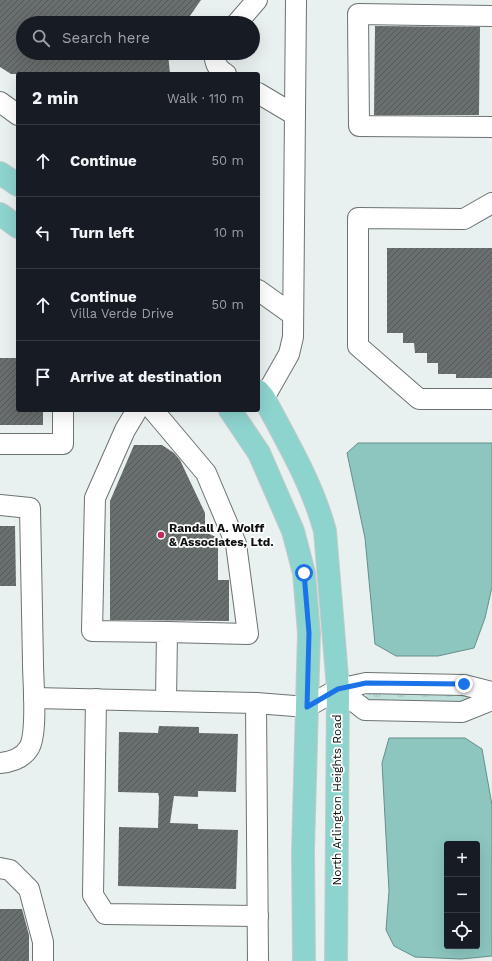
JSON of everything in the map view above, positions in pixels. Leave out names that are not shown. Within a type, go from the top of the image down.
[{"type":"main road","points":[[0,173],[16,185]]},
{"type":"main road","points":[[0,214],[16,226]]},
{"type":"main road","name":"North Arlington Heights Road","points":[[261,394],[297,458],[319,510],[325,531],[338,689],[336,961]]},
{"type":"main road","points":[[231,412],[259,453],[293,531],[304,573],[309,633],[303,851],[304,961]]},
{"type":"street","points":[[243,16],[257,0]]},
{"type":"street","points":[[261,394],[289,354],[293,337],[296,0]]},
{"type":"street","points":[[492,16],[358,14],[359,126],[492,127]]},
{"type":"street","points":[[215,60],[216,64],[223,72]]},
{"type":"street","points":[[260,94],[295,115]]},
{"type":"street","points":[[0,102],[16,114]]},
{"type":"street","points":[[492,203],[464,219],[358,218],[358,346],[419,399],[492,399]]},
{"type":"street","points":[[260,291],[293,315]]},
{"type":"street","points":[[0,444],[63,444],[63,412]]},
{"type":"street","points":[[136,412],[125,430],[95,498],[92,631],[248,634],[236,544],[206,473],[156,412]]},
{"type":"street","points":[[0,505],[30,508],[34,698],[32,739],[28,749],[21,756],[8,762],[0,763]]},
{"type":"street","points":[[166,701],[167,632]]},
{"type":"street","points":[[34,698],[256,703],[307,707],[338,689],[366,683],[464,684],[492,692]]},
{"type":"street","points":[[338,689],[365,710],[462,712],[492,700]]},
{"type":"street","points":[[96,699],[93,895],[105,914],[258,916]]},
{"type":"street","points":[[256,703],[258,961]]},
{"type":"street","points":[[0,868],[10,870],[29,890],[43,942],[43,961]]},
{"type":"green space","points":[[368,693],[469,693],[472,698],[468,701],[370,701],[365,698]]},
{"type":"shaded area","points":[[358,443],[492,443],[492,587],[485,618],[474,648],[438,656],[396,656],[375,644],[365,538],[347,453]]},
{"type":"shaded area","points":[[389,738],[465,738],[482,749],[492,805],[492,956],[461,959],[415,957],[394,946],[386,930],[389,891],[382,763]]},
{"type":"building","points":[[0,0],[201,0],[190,16],[16,16],[16,60],[169,60],[170,72],[16,72],[16,74],[11,74],[0,67]]},
{"type":"building","points":[[375,26],[480,27],[479,115],[374,115]]},
{"type":"building","points":[[387,248],[492,248],[492,378],[456,378],[456,374],[438,374],[438,363],[427,363],[427,353],[415,353],[414,343],[403,343],[403,333],[387,333]]},
{"type":"building","points":[[0,358],[16,358],[16,412],[43,412],[43,425],[0,425]]},
{"type":"building","name":"Randall A. Wolff & Associates, Ltd.","points":[[134,445],[162,445],[174,453],[180,460],[205,513],[205,532],[218,538],[218,580],[229,580],[229,621],[110,620],[110,501]]},
{"type":"building","points":[[0,526],[15,526],[16,586],[0,586]]},
{"type":"building","points":[[159,726],[199,727],[199,733],[238,734],[236,792],[198,791],[198,797],[174,796],[170,823],[198,824],[198,829],[238,830],[236,889],[118,886],[119,827],[158,828],[159,797],[158,793],[118,792],[119,732],[158,733]]},
{"type":"building","points":[[0,909],[22,909],[29,935],[29,961],[0,961]]},
{"type":"place","name":"Randall A. Wolff & Associates, Ltd.","points":[[161,535]]},
{"type":"route","points":[[304,573],[309,633],[307,707],[338,689],[366,683],[464,684]]}]
